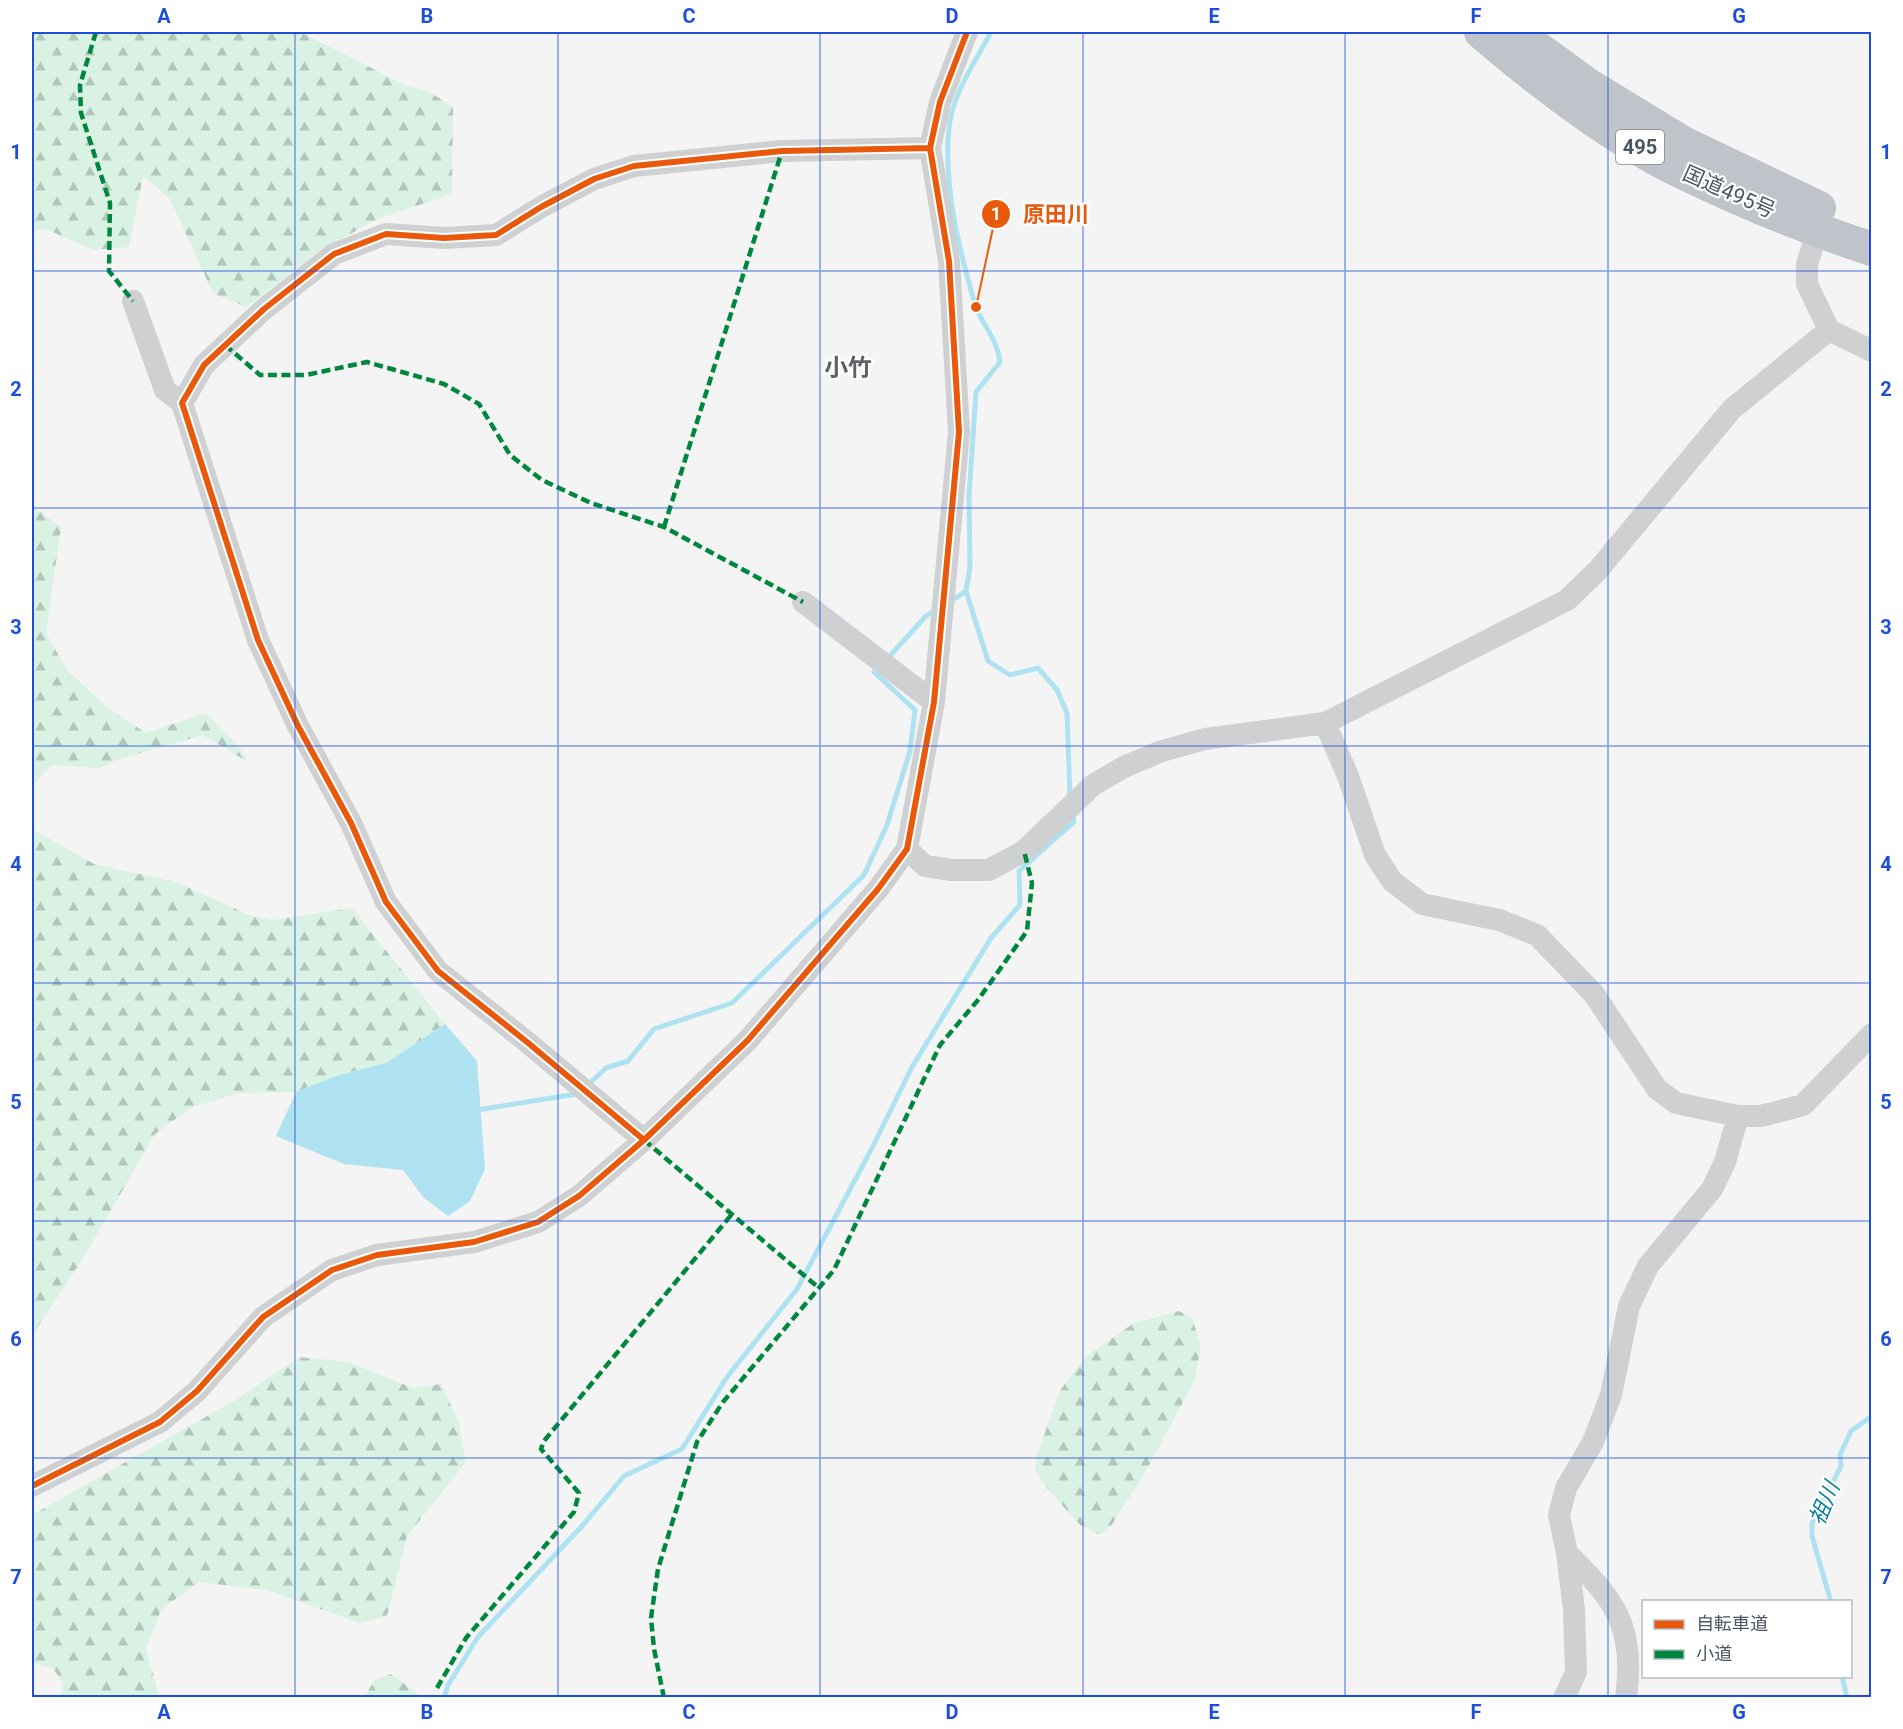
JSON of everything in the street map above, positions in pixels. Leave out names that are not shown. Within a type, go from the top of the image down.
[{"type":"highway","name":"国道495号","points":[[1481,32],[1530,74],[1668,165],[1820,221],[1872,225]]},
{"type":"highway","name":"国道495号","points":[[1515,32],[1588,85],[1683,143],[1872,249]]},
{"type":"street","points":[[32,1486],[160,1422],[197,1390],[263,1317],[332,1270],[377,1255],[474,1242],[538,1222],[579,1196],[644,1140],[748,1040],[878,889],[907,849],[934,702],[959,432],[949,261],[930,148],[940,102],[967,32]]},
{"type":"street","points":[[182,403],[204,365],[264,309],[334,254],[386,234],[444,238],[496,235],[541,207],[594,179],[634,166],[782,151],[930,148]]},
{"type":"street","points":[[1820,221],[1807,264],[1807,284],[1829,330],[1872,351]]},
{"type":"street","points":[[133,301],[165,390],[182,403],[258,640],[297,726],[351,823],[386,902],[438,971],[644,1140]]},
{"type":"street","points":[[907,849],[925,866],[952,870],[989,870],[1024,851],[1093,785],[1124,767],[1162,751],[1205,738],[1326,723],[1567,600],[1598,570],[1732,409],[1829,330]]},
{"type":"street","points":[[803,602],[934,702]]},
{"type":"street","points":[[1326,723],[1348,776],[1375,855],[1392,881],[1422,904],[1499,920],[1537,935],[1594,994],[1657,1089],[1676,1103],[1738,1116],[1761,1116],[1803,1105],[1872,1034]]},
{"type":"street","points":[[1564,1698],[1576,1672],[1574,1610],[1567,1553],[1559,1515],[1566,1488],[1593,1442],[1611,1395],[1629,1306],[1648,1266],[1712,1189],[1725,1162],[1738,1116]]},
{"type":"street","points":[[1567,1553],[1602,1588],[1623,1621],[1629,1671],[1626,1698]]},
{"type":"green space","points":[[32,32],[300,32],[405,85],[428,91],[453,107],[452,194],[380,218],[322,249],[246,307],[213,293],[170,199],[143,176],[129,247],[93,250],[46,229],[32,232]]},
{"type":"green space","points":[[32,506],[61,527],[46,633],[67,670],[107,707],[146,733],[206,713],[240,748],[248,762],[203,735],[116,760],[100,768],[52,765],[32,786]]},
{"type":"green space","points":[[32,829],[94,864],[176,882],[251,916],[272,920],[352,908],[445,1024],[386,1063],[336,1076],[296,1092],[238,1093],[192,1107],[155,1134],[85,1255],[32,1336]]},
{"type":"green space","points":[[1179,1311],[1192,1318],[1201,1345],[1195,1380],[1142,1478],[1109,1529],[1100,1535],[1080,1525],[1046,1487],[1035,1470],[1036,1457],[1061,1389],[1085,1357],[1134,1323]]},
{"type":"green space","points":[[299,1357],[348,1362],[413,1388],[441,1384],[458,1420],[466,1462],[407,1536],[387,1616],[360,1623],[267,1590],[199,1582],[161,1610],[146,1648],[159,1697],[61,1697],[63,1683],[53,1668],[32,1663],[32,1515],[234,1401]]},
{"type":"green space","points":[[391,1674],[422,1697],[364,1697],[375,1680]]},
{"type":"water","points":[[445,1024],[477,1061],[485,1169],[470,1201],[448,1216],[423,1197],[403,1170],[344,1164],[276,1136],[296,1092],[336,1076],[386,1063]]},
{"type":"waterway","points":[[991,32],[955,103],[949,128],[948,149],[950,194],[963,262],[975,304],[993,338],[1000,362],[976,392],[969,496],[970,567],[966,591],[988,661],[1010,675],[1038,668],[1057,690],[1067,713],[1070,797]]},
{"type":"waterway","points":[[951,601],[966,591]]},
{"type":"waterway","points":[[887,659],[926,616],[935,610]]},
{"type":"waterway","points":[[588,1085],[606,1068],[628,1061],[654,1029],[732,1003],[864,875],[887,825],[910,751],[915,710],[874,672],[878,668]]},
{"type":"waterway","points":[[444,1698],[448,1685],[478,1637],[582,1526],[624,1476],[682,1449],[727,1377],[797,1289],[912,1067],[991,938],[1020,905],[1019,871],[1074,822],[1073,812]]},
{"type":"waterway","points":[[477,1110],[576,1094]]},
{"type":"waterway","name":"祖川","points":[[1830,1600],[1812,1536],[1812,1523],[1841,1466],[1840,1455],[1851,1431],[1872,1416]]},
{"type":"waterway","name":"祖川","points":[[1842,1678],[1847,1698]]},
{"type":"marked path","points":[[96,32],[80,85],[81,113],[110,203],[109,271],[133,301]]},
{"type":"marked path","points":[[664,527],[782,151]]},
{"type":"marked path","points":[[225,345],[260,375],[306,375],[367,362],[444,384],[479,404],[510,455],[542,480],[591,503],[664,527],[803,602]]},
{"type":"marked path","points":[[664,1698],[654,1649],[651,1618],[658,1569],[697,1442],[723,1402],[834,1270],[940,1045],[978,1000],[1027,931],[1032,883],[1024,851]]},
{"type":"marked path","points":[[644,1140],[819,1288]]},
{"type":"marked path","points":[[437,1688],[466,1638],[574,1512],[579,1493],[541,1449],[544,1441],[732,1214]]},
{"type":"cycle path","points":[[32,1486],[160,1422],[197,1391],[263,1317],[332,1270],[377,1255],[474,1242],[538,1222],[579,1196],[644,1140],[748,1040],[878,889],[907,849],[934,702],[959,432],[949,261],[930,148],[940,102],[967,32]]},
{"type":"cycle path","points":[[644,1140],[438,971],[386,902],[351,823],[298,726],[258,640],[182,403],[204,365],[264,309],[334,254],[386,234],[444,238],[496,235],[541,207],[594,179],[634,166],[782,151],[930,148]]},
{"type":"place","name":"原田川","points":[[976,307]]},
{"type":"district","name":"小竹","points":[[848,368]]}]
